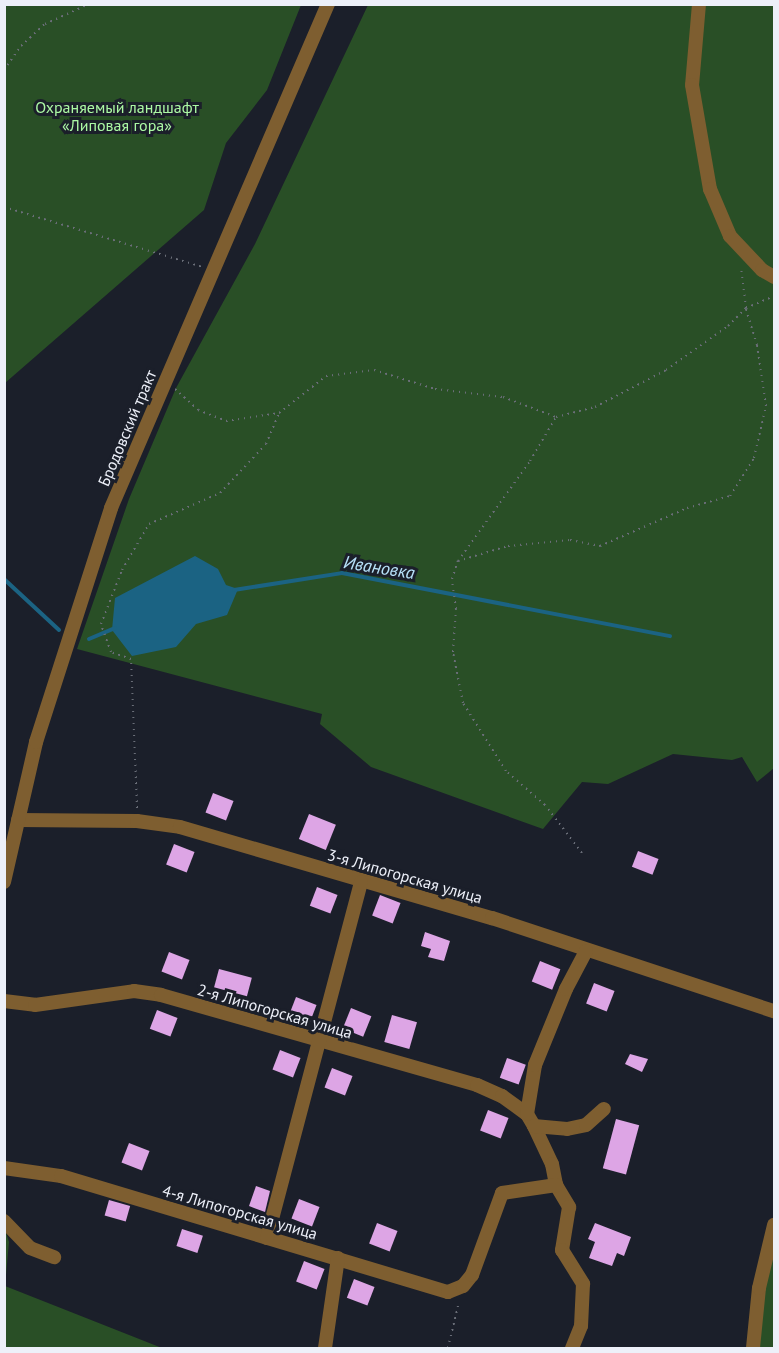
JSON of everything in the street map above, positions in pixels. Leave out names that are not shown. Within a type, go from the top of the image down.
[{"type":"street","name":"Бродовский тракт","points":[[4,882],[36,742],[111,508],[328,4]]},
{"type":"street","points":[[699,4],[692,85],[710,189],[730,236],[762,270],[774,277]]},
{"type":"street","name":"3-я Липогорская улица","points":[[18,820],[137,821],[180,827],[361,882],[470,912],[774,1011]]},
{"type":"street","points":[[267,1238],[361,882]]},
{"type":"street","points":[[572,1348],[580,1326],[583,1284],[562,1250],[569,1207],[556,1185],[552,1164],[531,1120],[535,1065],[545,1038],[586,951]]},
{"type":"street","name":"2-я Липогорская улица","points":[[4,1001],[35,1005],[135,991],[477,1085],[531,1120]]},
{"type":"street","points":[[531,1120],[567,1130],[586,1125],[604,1109]]},
{"type":"street","name":"4-я Липогорская улица","points":[[4,1168],[61,1176],[338,1258],[430,1288],[448,1292],[463,1286]]},
{"type":"street","points":[[463,1286],[472,1275],[502,1193],[556,1185]]},
{"type":"street","points":[[4,1221],[30,1248],[54,1257]]},
{"type":"street","points":[[753,1348],[759,1288],[774,1225]]},
{"type":"street","points":[[325,1348],[338,1258]]},
{"type":"path","points":[[4,70],[21,46],[45,24],[88,4]]},
{"type":"path","points":[[4,207],[213,270]]},
{"type":"path","points":[[458,561],[508,546],[570,540],[600,546],[687,508],[730,496],[754,458],[766,406],[757,345],[746,308],[740,262]]},
{"type":"path","points":[[137,821],[131,659],[111,651],[101,624],[122,570],[149,524],[220,493],[266,444],[279,413],[326,376],[374,370],[435,389],[503,397],[556,417],[595,408],[666,370],[728,326],[746,308],[774,296]]},
{"type":"path","points":[[166,381],[198,410],[226,421],[279,413]]},
{"type":"path","points":[[556,417],[530,461],[458,561],[452,579],[456,609],[453,652],[463,703],[506,771],[545,805],[582,853]]},
{"type":"path","points":[[448,1348],[463,1286]]},
{"type":"green space","name":"Охраняемый ландшафт «Липовая гора»","points":[[5,4],[301,5],[267,90],[226,143],[204,210],[5,383]]},
{"type":"green space","points":[[368,5],[774,5],[774,768],[757,782],[742,757],[732,760],[673,754],[608,784],[582,782],[543,829],[371,767],[320,724],[322,714],[77,649],[129,499],[176,388],[255,244]]},
{"type":"green space","points":[[4,1226],[9,1242],[5,1286],[162,1348],[5,1348]]},
{"type":"green space","points":[[774,1244],[774,1348],[750,1348]]},
{"type":"water","points":[[195,556],[218,569],[226,585],[238,589],[227,615],[196,624],[176,647],[132,656],[112,630],[115,598]]},
{"type":"building","points":[[213,793],[234,801],[226,820],[205,813]]},
{"type":"building","points":[[309,814],[336,825],[326,850],[299,839]]},
{"type":"building","points":[[174,844],[195,852],[187,872],[166,865]]},
{"type":"building","points":[[638,851],[659,859],[652,875],[632,867]]},
{"type":"building","points":[[317,887],[338,895],[330,914],[310,906]]},
{"type":"building","points":[[380,895],[401,903],[393,923],[372,916]]},
{"type":"building","points":[[425,932],[450,941],[444,961],[428,957],[431,949],[421,946]]},
{"type":"building","points":[[169,952],[190,960],[182,979],[161,972]]},
{"type":"building","points":[[540,961],[560,969],[552,990],[532,981]]},
{"type":"building","points":[[219,969],[252,978],[247,996],[214,987]]},
{"type":"building","points":[[594,983],[615,991],[607,1011],[586,1004]]},
{"type":"building","points":[[296,997],[317,1005],[309,1024],[288,1017]]},
{"type":"building","points":[[351,1008],[371,1016],[363,1037],[343,1028]]},
{"type":"building","points":[[157,1010],[178,1018],[170,1037],[150,1029]]},
{"type":"building","points":[[392,1015],[417,1022],[409,1049],[384,1042]]},
{"type":"building","points":[[280,1050],[301,1058],[293,1077],[272,1070]]},
{"type":"building","points":[[630,1054],[648,1059],[642,1072],[625,1064]]},
{"type":"building","points":[[507,1058],[526,1065],[519,1085],[500,1078]]},
{"type":"building","points":[[332,1068],[353,1076],[345,1095],[324,1088]]},
{"type":"building","points":[[488,1110],[509,1118],[501,1138],[480,1131]]},
{"type":"building","points":[[616,1119],[639,1125],[626,1174],[603,1168]]},
{"type":"building","points":[[129,1143],[150,1151],[142,1170],[121,1163]]},
{"type":"building","points":[[256,1186],[270,1191],[265,1212],[249,1206]]},
{"type":"building","points":[[299,1199],[320,1207],[312,1226],[291,1219]]},
{"type":"building","points":[[109,1200],[130,1206],[126,1221],[105,1215]]},
{"type":"building","points":[[377,1223],[398,1231],[390,1251],[369,1244]]},
{"type":"building","points":[[595,1223],[631,1237],[624,1256],[617,1253],[612,1266],[589,1258],[595,1242],[588,1239]]},
{"type":"building","points":[[182,1229],[203,1236],[197,1253],[176,1246]]},
{"type":"building","points":[[304,1261],[325,1269],[317,1289],[296,1282]]},
{"type":"building","points":[[354,1279],[375,1287],[367,1306],[347,1298]]},
{"type":"waterway","name":"Ивановка","points":[[234,590],[342,573],[670,636]]},
{"type":"waterway","name":"Ивановка","points":[[4,579],[59,630]]},
{"type":"waterway","name":"Ивановка","points":[[89,639],[115,628]]}]
